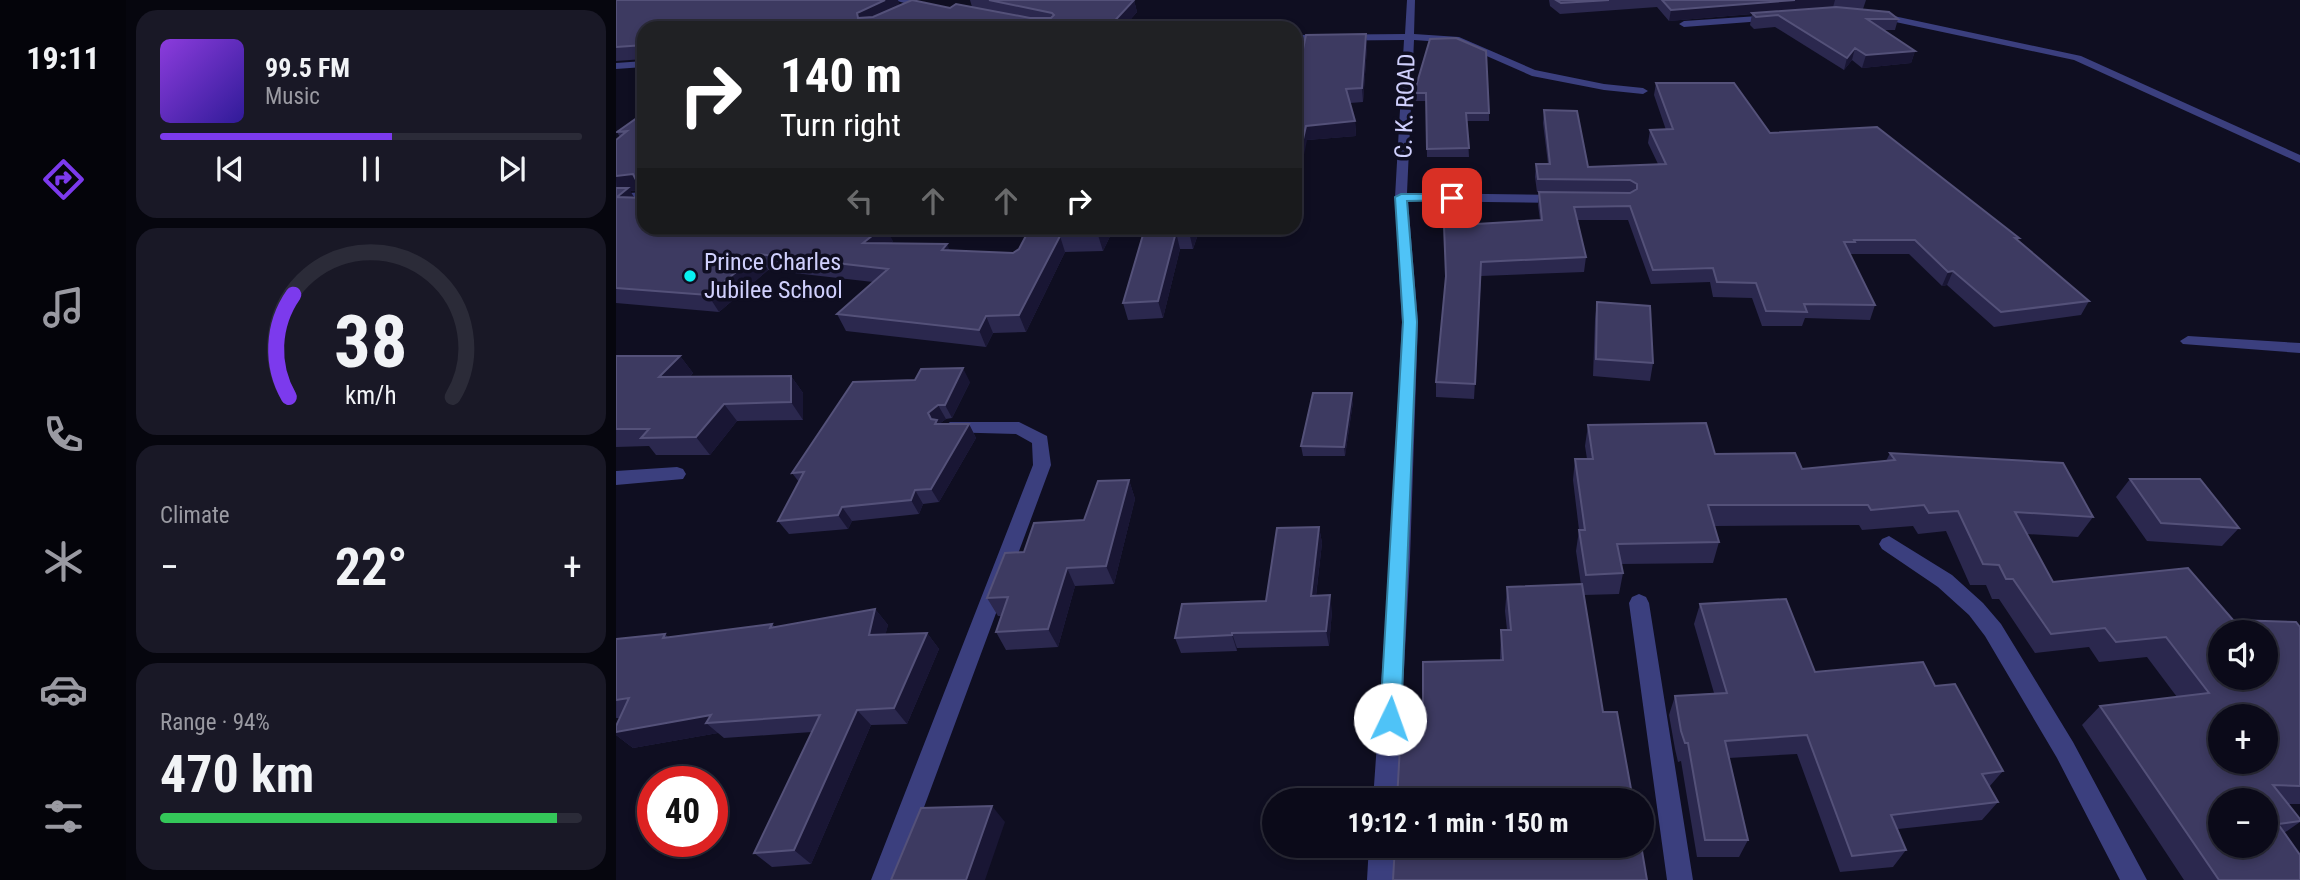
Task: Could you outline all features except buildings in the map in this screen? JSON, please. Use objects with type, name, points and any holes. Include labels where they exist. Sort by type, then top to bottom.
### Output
[{"type":"street","points":[[898,0],[944,10]]},
{"type":"street","points":[[907,11],[933,0]]},
{"type":"street","name":"C. K. ROAD","points":[[1386,788],[1400,558],[1410,322],[1401,197],[1411,0]]},
{"type":"street","points":[[1870,15],[2077,58],[2300,159]]},
{"type":"street","points":[[1684,24],[1779,17]]},
{"type":"street","points":[[1302,38],[1408,37],[1460,40],[1494,53],[1510,65],[1532,73],[1592,85],[1643,91]]},
{"type":"street","points":[[616,66],[637,64]]},
{"type":"street","points":[[616,198],[637,196]]},
{"type":"street","points":[[1401,197],[1574,199]]},
{"type":"street","points":[[2188,341],[2300,348]]},
{"type":"street","points":[[884,880],[1042,464],[1041,440],[1019,428],[947,428]]},
{"type":"street","points":[[616,478],[677,474]]},
{"type":"street","points":[[1889,544],[1945,581],[1976,609],[1993,630],[2064,750],[2134,880]]},
{"type":"street","points":[[1639,603],[1680,880]]},
{"type":"street","points":[[1380,880],[1381,858]]},
{"type":"place","name":"Prince Charles Jubilee School","points":[[690,276]]},
{"type":"route","points":[[1390,719],[1410,322],[1401,197],[1452,198]]}]
